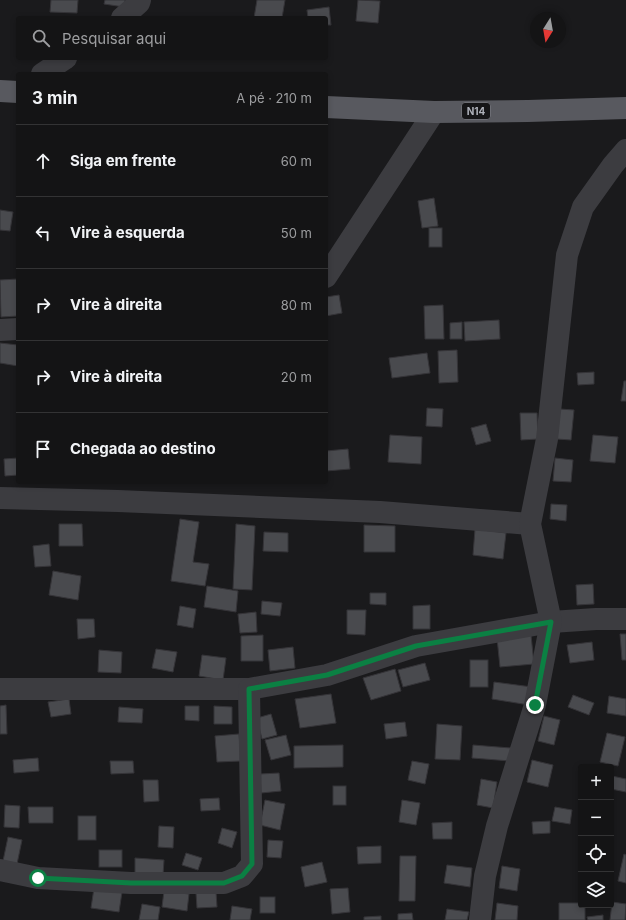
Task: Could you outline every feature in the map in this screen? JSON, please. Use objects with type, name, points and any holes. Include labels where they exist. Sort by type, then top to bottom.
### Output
[{"type":"main road","name":"N14","points":[[328,107],[434,112],[626,108]]},
{"type":"street","points":[[124,16],[139,3],[140,0]]},
{"type":"street","points":[[45,72],[63,60]]},
{"type":"street","points":[[328,274],[434,112]]},
{"type":"street","points":[[480,920],[484,876],[497,826],[535,705],[551,622],[530,524],[547,439],[567,255],[583,207],[612,165],[626,150]]},
{"type":"street","points":[[0,330],[16,329]]},
{"type":"street","points":[[0,498],[118,501],[372,512],[530,524]]},
{"type":"street","points":[[0,689],[249,689],[327,675],[416,646],[551,622],[626,619]]},
{"type":"street","points":[[0,870],[38,878],[131,883],[224,883],[242,876],[252,864],[249,689]]},
{"type":"building","points":[[51,0],[78,0],[77,13],[50,12]]},
{"type":"building","points":[[105,0],[125,0],[124,7],[104,4]]},
{"type":"building","points":[[257,0],[285,0],[282,16],[254,16]]},
{"type":"building","points":[[358,0],[380,1],[378,23],[356,21]]},
{"type":"building","points":[[329,7],[331,25],[328,25],[328,16],[308,16],[307,10]]},
{"type":"building","points":[[434,198],[438,226],[422,228],[418,201]]},
{"type":"building","points":[[0,210],[13,212],[10,231],[0,230]]},
{"type":"building","points":[[429,228],[442,228],[442,247],[429,247]]},
{"type":"building","points":[[16,279],[16,316],[1,317],[0,280]]},
{"type":"building","points":[[339,295],[342,313],[328,316],[328,297]]},
{"type":"building","points":[[443,305],[444,339],[425,339],[424,306]]},
{"type":"building","points":[[499,320],[500,339],[465,341],[464,322]]},
{"type":"building","points":[[462,322],[462,339],[450,339],[450,323]]},
{"type":"building","points":[[0,343],[16,345],[16,366],[0,363]]},
{"type":"building","points":[[457,350],[458,382],[439,383],[438,351]]},
{"type":"building","points":[[427,353],[430,373],[392,378],[389,358]]},
{"type":"building","points":[[594,372],[594,384],[578,385],[577,373]]},
{"type":"building","points":[[624,381],[626,381],[626,401],[621,401]]},
{"type":"building","points":[[427,408],[443,409],[442,427],[426,426]]},
{"type":"building","points":[[560,409],[574,410],[571,440],[557,439]]},
{"type":"building","points":[[520,413],[537,413],[538,439],[521,440]]},
{"type":"building","points":[[486,424],[491,441],[476,445],[471,428]]},
{"type":"building","points":[[390,435],[422,437],[421,464],[388,462]]},
{"type":"building","points":[[593,435],[618,437],[615,463],[590,461]]},
{"type":"building","points":[[348,449],[350,469],[328,471],[328,451]]},
{"type":"building","points":[[16,458],[16,475],[5,476],[4,459]]},
{"type":"building","points":[[555,458],[573,460],[571,482],[553,481]]},
{"type":"building","points":[[551,504],[567,505],[566,521],[550,519]]},
{"type":"building","points":[[180,519],[199,522],[193,562],[209,564],[205,586],[171,581]]},
{"type":"building","points":[[59,524],[82,524],[83,546],[59,546]]},
{"type":"building","points":[[236,524],[255,526],[252,590],[233,589]]},
{"type":"building","points":[[364,525],[395,526],[395,552],[364,552]]},
{"type":"building","points":[[475,529],[506,533],[503,559],[473,555]]},
{"type":"building","points":[[264,532],[288,533],[288,552],[263,551]]},
{"type":"building","points":[[49,544],[51,566],[35,567],[33,546]]},
{"type":"building","points":[[53,571],[81,576],[78,600],[49,595]]},
{"type":"building","points":[[593,584],[594,604],[577,605],[576,585]]},
{"type":"building","points":[[207,586],[238,591],[236,612],[204,607]]},
{"type":"building","points":[[370,593],[386,593],[386,605],[370,604]]},
{"type":"building","points":[[262,601],[282,603],[280,616],[261,614]]},
{"type":"building","points":[[430,605],[430,629],[413,629],[413,606]]},
{"type":"building","points":[[180,606],[196,609],[193,628],[177,625]]},
{"type":"building","points":[[347,610],[366,610],[365,635],[347,634]]},
{"type":"building","points":[[256,612],[257,632],[240,633],[238,614]]},
{"type":"building","points":[[77,619],[94,619],[95,637],[78,639]]},
{"type":"building","points":[[620,634],[626,634],[626,660],[622,660]]},
{"type":"building","points":[[263,635],[263,661],[241,661],[241,636]]},
{"type":"building","points":[[531,635],[534,664],[500,667],[497,638]]},
{"type":"building","points":[[592,642],[594,660],[570,663],[567,645]]},
{"type":"building","points":[[293,647],[295,668],[270,671],[268,650]]},
{"type":"building","points":[[156,649],[177,652],[173,672],[152,668]]},
{"type":"building","points":[[99,650],[122,652],[121,673],[98,672]]},
{"type":"building","points":[[202,655],[226,658],[223,680],[199,676]]},
{"type":"building","points":[[470,660],[488,660],[488,687],[470,687]]},
{"type":"building","points":[[425,663],[430,680],[403,687],[398,670]]},
{"type":"building","points":[[395,669],[401,691],[371,700],[363,678]]},
{"type":"building","points":[[494,682],[532,687],[529,705],[492,699]]},
{"type":"building","points":[[331,694],[336,723],[300,728],[295,699]]},
{"type":"building","points":[[573,695],[594,703],[589,715],[568,707]]},
{"type":"building","points":[[609,696],[626,699],[626,716],[607,713]]},
{"type":"building","points":[[69,699],[71,714],[51,717],[48,702]]},
{"type":"building","points":[[6,705],[7,734],[0,734],[0,706]]},
{"type":"building","points":[[185,706],[199,706],[199,721],[185,720]]},
{"type":"building","points":[[214,706],[232,707],[232,724],[214,724]]},
{"type":"building","points":[[119,707],[143,709],[142,723],[118,722]]},
{"type":"building","points":[[271,714],[277,735],[262,739],[257,718]]},
{"type":"building","points":[[544,716],[560,720],[554,745],[538,741]]},
{"type":"building","points":[[405,722],[407,736],[386,739],[384,724]]},
{"type":"building","points":[[437,724],[462,726],[460,760],[435,759]]},
{"type":"building","points":[[607,733],[625,737],[618,766],[600,762]]},
{"type":"building","points":[[239,734],[241,761],[217,762],[215,736]]},
{"type":"building","points":[[286,735],[291,755],[271,760],[265,740]]},
{"type":"building","points":[[343,745],[343,767],[294,768],[294,746]]},
{"type":"building","points":[[473,745],[511,748],[510,761],[472,758]]},
{"type":"building","points":[[38,758],[39,771],[14,773],[13,760]]},
{"type":"building","points":[[532,760],[553,765],[548,787],[527,782]]},
{"type":"building","points":[[110,761],[133,761],[134,773],[111,774]]},
{"type":"building","points":[[412,761],[429,764],[425,784],[408,780]]},
{"type":"building","points":[[279,773],[281,791],[261,793],[260,774]]},
{"type":"building","points":[[614,776],[626,779],[626,792],[614,790]]},
{"type":"building","points":[[481,779],[497,782],[493,808],[477,805]]},
{"type":"building","points":[[143,780],[158,780],[159,801],[144,802]]},
{"type":"building","points":[[333,786],[346,786],[346,805],[333,805]]},
{"type":"building","points":[[219,798],[220,810],[201,811],[200,799]]},
{"type":"building","points":[[265,800],[285,804],[280,830],[260,825]]},
{"type":"building","points":[[402,800],[420,803],[416,825],[399,822]]},
{"type":"building","points":[[5,805],[20,806],[19,828],[4,827]]},
{"type":"building","points":[[28,807],[53,807],[53,823],[29,823]]},
{"type":"building","points":[[555,807],[572,810],[570,824],[552,821]]},
{"type":"building","points":[[78,816],[96,816],[96,840],[78,840]]},
{"type":"building","points":[[550,821],[550,833],[533,834],[532,822]]},
{"type":"building","points":[[452,822],[452,839],[433,839],[432,823]]},
{"type":"building","points":[[159,826],[174,827],[173,848],[158,847]]},
{"type":"building","points":[[222,828],[237,832],[232,848],[218,843]]},
{"type":"building","points":[[8,837],[22,840],[17,864],[3,861]]},
{"type":"building","points":[[268,840],[283,841],[281,858],[267,857]]},
{"type":"building","points":[[381,846],[381,863],[358,864],[357,847]]},
{"type":"building","points":[[99,850],[122,850],[122,867],[99,867]]},
{"type":"building","points":[[186,853],[202,858],[198,870],[182,865]]},
{"type":"building","points":[[624,854],[626,855],[626,883],[618,881]]},
{"type":"building","points":[[400,856],[416,856],[415,901],[399,901]]},
{"type":"building","points":[[135,858],[164,860],[163,875],[135,874]]},
{"type":"building","points":[[322,862],[327,882],[305,887],[301,867]]},
{"type":"building","points":[[447,865],[472,868],[470,887],[444,883]]},
{"type":"building","points":[[502,866],[520,869],[517,891],[499,888]]},
{"type":"building","points":[[94,888],[122,892],[119,912],[91,908]]},
{"type":"building","points":[[348,888],[350,912],[332,914],[330,889]]},
{"type":"building","points":[[164,891],[189,894],[187,911],[162,907]]},
{"type":"building","points":[[216,892],[217,907],[197,908],[196,893]]},
{"type":"building","points":[[260,897],[275,897],[275,913],[260,913]]},
{"type":"building","points":[[614,902],[626,904],[625,920],[610,920],[611,908],[614,908]]},
{"type":"building","points":[[497,903],[518,906],[517,920],[495,920]]},
{"type":"building","points":[[559,903],[578,903],[578,908],[585,908],[585,920],[559,920]]},
{"type":"building","points":[[142,904],[160,907],[158,920],[139,920]]},
{"type":"building","points":[[232,906],[252,909],[250,920],[230,920]]},
{"type":"building","points":[[447,909],[469,912],[467,920],[445,920]]},
{"type":"building","points":[[412,913],[413,920],[398,920],[398,914]]},
{"type":"building","points":[[603,915],[603,920],[588,920],[587,917]]},
{"type":"building","points":[[381,916],[381,920],[364,920],[364,917]]},
{"type":"route","points":[[38,878],[131,883],[224,883],[242,876],[252,864],[249,689],[327,675],[416,646],[551,622],[535,705]]}]
